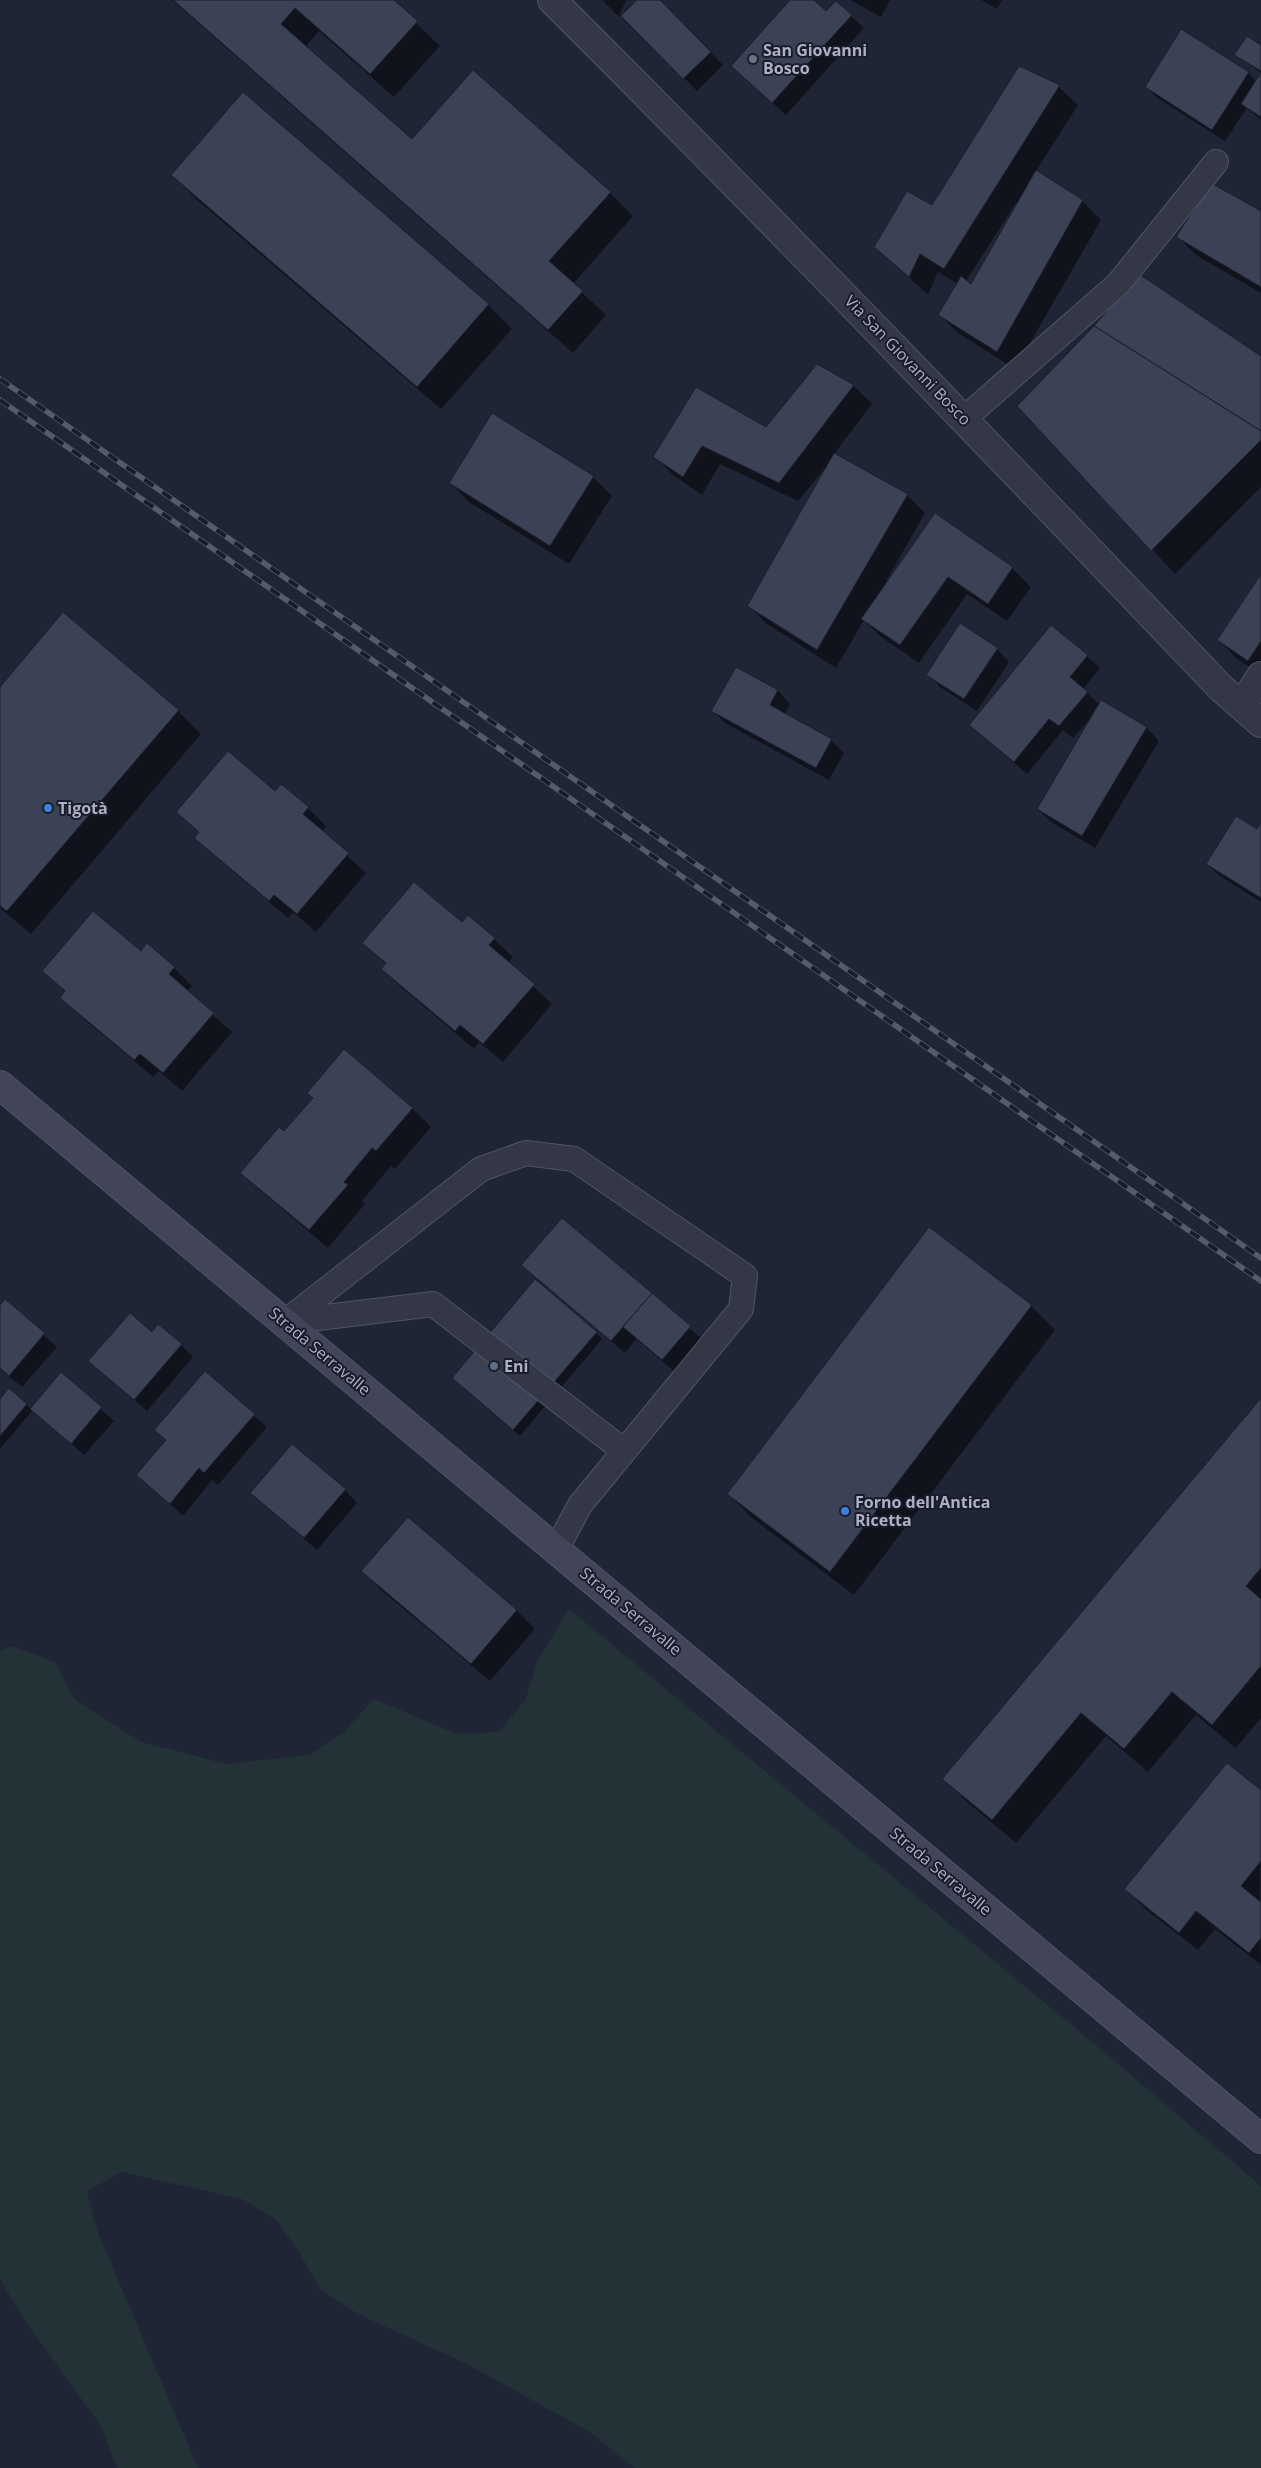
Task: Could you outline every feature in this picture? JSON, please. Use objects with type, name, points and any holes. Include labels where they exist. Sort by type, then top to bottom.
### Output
[{"type":"main road","name":"Strada Serravalle","points":[[0,1085],[557,1548],[1261,2138]]},
{"type":"street","name":"Via San Giovanni Bosco","points":[[552,0],[746,193],[965,418],[1214,681],[1251,714]]},
{"type":"street","points":[[1251,714],[1261,676]]},
{"type":"lane","points":[[965,418],[1118,284],[1216,162]]},
{"type":"lane","points":[[285,1322],[482,1169],[526,1153],[574,1159],[745,1276],[741,1309],[580,1505],[557,1548]]},
{"type":"lane","points":[[285,1322],[433,1304],[624,1452]]},
{"type":"shaded area","points":[[569,1609],[1091,2041],[1261,2186],[1261,2468],[635,2468],[588,2431],[467,2364],[358,2314],[320,2289],[301,2255],[277,2220],[242,2199],[122,2172],[87,2191],[98,2233],[198,2468],[117,2468],[101,2426],[26,2322],[0,2279],[0,1651],[12,1646],[55,1662],[74,1699],[141,1742],[226,1764],[309,1755],[344,1732],[374,1699],[457,1734],[499,1732],[526,1699],[537,1662]]},
{"type":"building","points":[[173,0],[394,0],[418,21],[370,74],[295,8],[281,24],[412,139],[473,70],[611,192],[549,261],[583,291],[548,330]]},
{"type":"building","points":[[637,0],[660,0],[711,52],[683,79],[621,16]]},
{"type":"building","points":[[790,0],[814,0],[826,11],[836,1],[852,15],[772,103],[731,66]]},
{"type":"building","points":[[1181,29],[1249,72],[1212,130],[1145,87]]},
{"type":"building","points":[[1247,36],[1261,45],[1261,71],[1234,55]]},
{"type":"building","points":[[1019,66],[1060,85],[944,269],[920,254],[909,277],[874,247],[907,191],[932,205]]},
{"type":"building","points":[[1261,72],[1261,117],[1241,104]]},
{"type":"building","points":[[243,92],[489,304],[417,387],[171,175]]},
{"type":"building","points":[[1036,170],[1083,200],[997,352],[938,315],[961,276],[971,284]]},
{"type":"building","points":[[1211,183],[1261,211],[1261,287],[1176,237]]},
{"type":"building","points":[[1139,274],[1261,356],[1261,431],[1094,326]]},
{"type":"building","points":[[1094,326],[1261,431],[1261,440],[1151,551],[1017,406]]},
{"type":"building","points":[[817,364],[854,385],[779,483],[702,446],[683,477],[653,457],[696,387],[766,427]]},
{"type":"building","points":[[492,413],[594,476],[550,546],[449,483]]},
{"type":"building","points":[[834,453],[908,494],[817,650],[747,606]]},
{"type":"building","points":[[935,513],[1013,567],[988,604],[948,577],[900,645],[861,619]]},
{"type":"building","points":[[1261,574],[1261,641],[1248,661],[1217,640]]},
{"type":"building","name":"Tigotà","points":[[63,612],[179,710],[7,911],[0,906],[0,687]]},
{"type":"building","points":[[960,623],[998,648],[964,699],[926,675]]},
{"type":"building","points":[[1051,625],[1088,655],[1070,677],[1088,692],[1059,726],[1049,719],[1014,762],[969,725]]},
{"type":"building","points":[[736,667],[778,690],[770,705],[832,739],[816,768],[711,711]]},
{"type":"building","points":[[1101,700],[1147,727],[1082,836],[1037,809]]},
{"type":"building","points":[[228,751],[275,791],[281,784],[309,807],[303,814],[349,853],[297,914],[274,895],[269,901],[194,838],[199,832],[176,812]]},
{"type":"building","points":[[1236,816],[1257,829],[1261,822],[1261,898],[1206,864]]},
{"type":"building","points":[[414,882],[462,922],[468,915],[495,938],[489,945],[535,984],[483,1044],[460,1025],[455,1031],[381,969],[386,963],[362,943]]},
{"type":"building","points":[[93,911],[141,951],[147,943],[175,967],[169,974],[214,1013],[163,1073],[140,1054],[134,1060],[60,998],[65,991],[42,971]]},
{"type":"building","points":[[344,1049],[413,1108],[376,1151],[372,1148],[344,1182],[348,1185],[309,1230],[240,1173],[279,1127],[284,1131],[313,1098],[307,1093]]},
{"type":"building","points":[[562,1218],[652,1293],[611,1341],[521,1265]]},
{"type":"building","points":[[929,1227],[1032,1305],[830,1572],[727,1494]]},
{"type":"building","points":[[535,1279],[597,1332],[513,1430],[452,1378]]},
{"type":"building","points":[[652,1293],[691,1326],[662,1360],[623,1327]]},
{"type":"building","points":[[5,1299],[45,1333],[9,1376],[0,1368],[0,1305]]},
{"type":"building","points":[[130,1313],[152,1332],[158,1324],[182,1344],[134,1400],[88,1361]]},
{"type":"building","points":[[205,1371],[255,1414],[204,1473],[199,1468],[170,1504],[136,1475],[166,1440],[154,1430]]},
{"type":"building","points":[[61,1372],[102,1407],[71,1444],[30,1409]]},
{"type":"building","points":[[9,1388],[27,1404],[0,1436],[0,1399]]},
{"type":"building","points":[[1261,1398],[1261,1568],[1246,1586],[1261,1599],[1261,1666],[1212,1725],[1172,1692],[1124,1749],[1081,1713],[992,1820],[942,1779]]},
{"type":"building","points":[[292,1444],[346,1489],[304,1538],[250,1493]]},
{"type":"building","points":[[408,1517],[517,1610],[471,1664],[361,1571]]},
{"type":"building","points":[[1227,1763],[1261,1790],[1261,1861],[1241,1886],[1261,1902],[1261,1938],[1249,1953],[1196,1911],[1179,1933],[1124,1889]]},
{"type":"railway","points":[[0,379],[1261,1258]]},
{"type":"railway","points":[[0,400],[1261,1281]]},
{"type":"place","name":"San Giovanni Bosco","points":[[753,59]]},
{"type":"place","name":"Tigotà","points":[[48,808]]},
{"type":"place","name":"Eni","points":[[494,1366]]},
{"type":"place","name":"Forno dell'Antica Ricetta","points":[[845,1511]]}]
